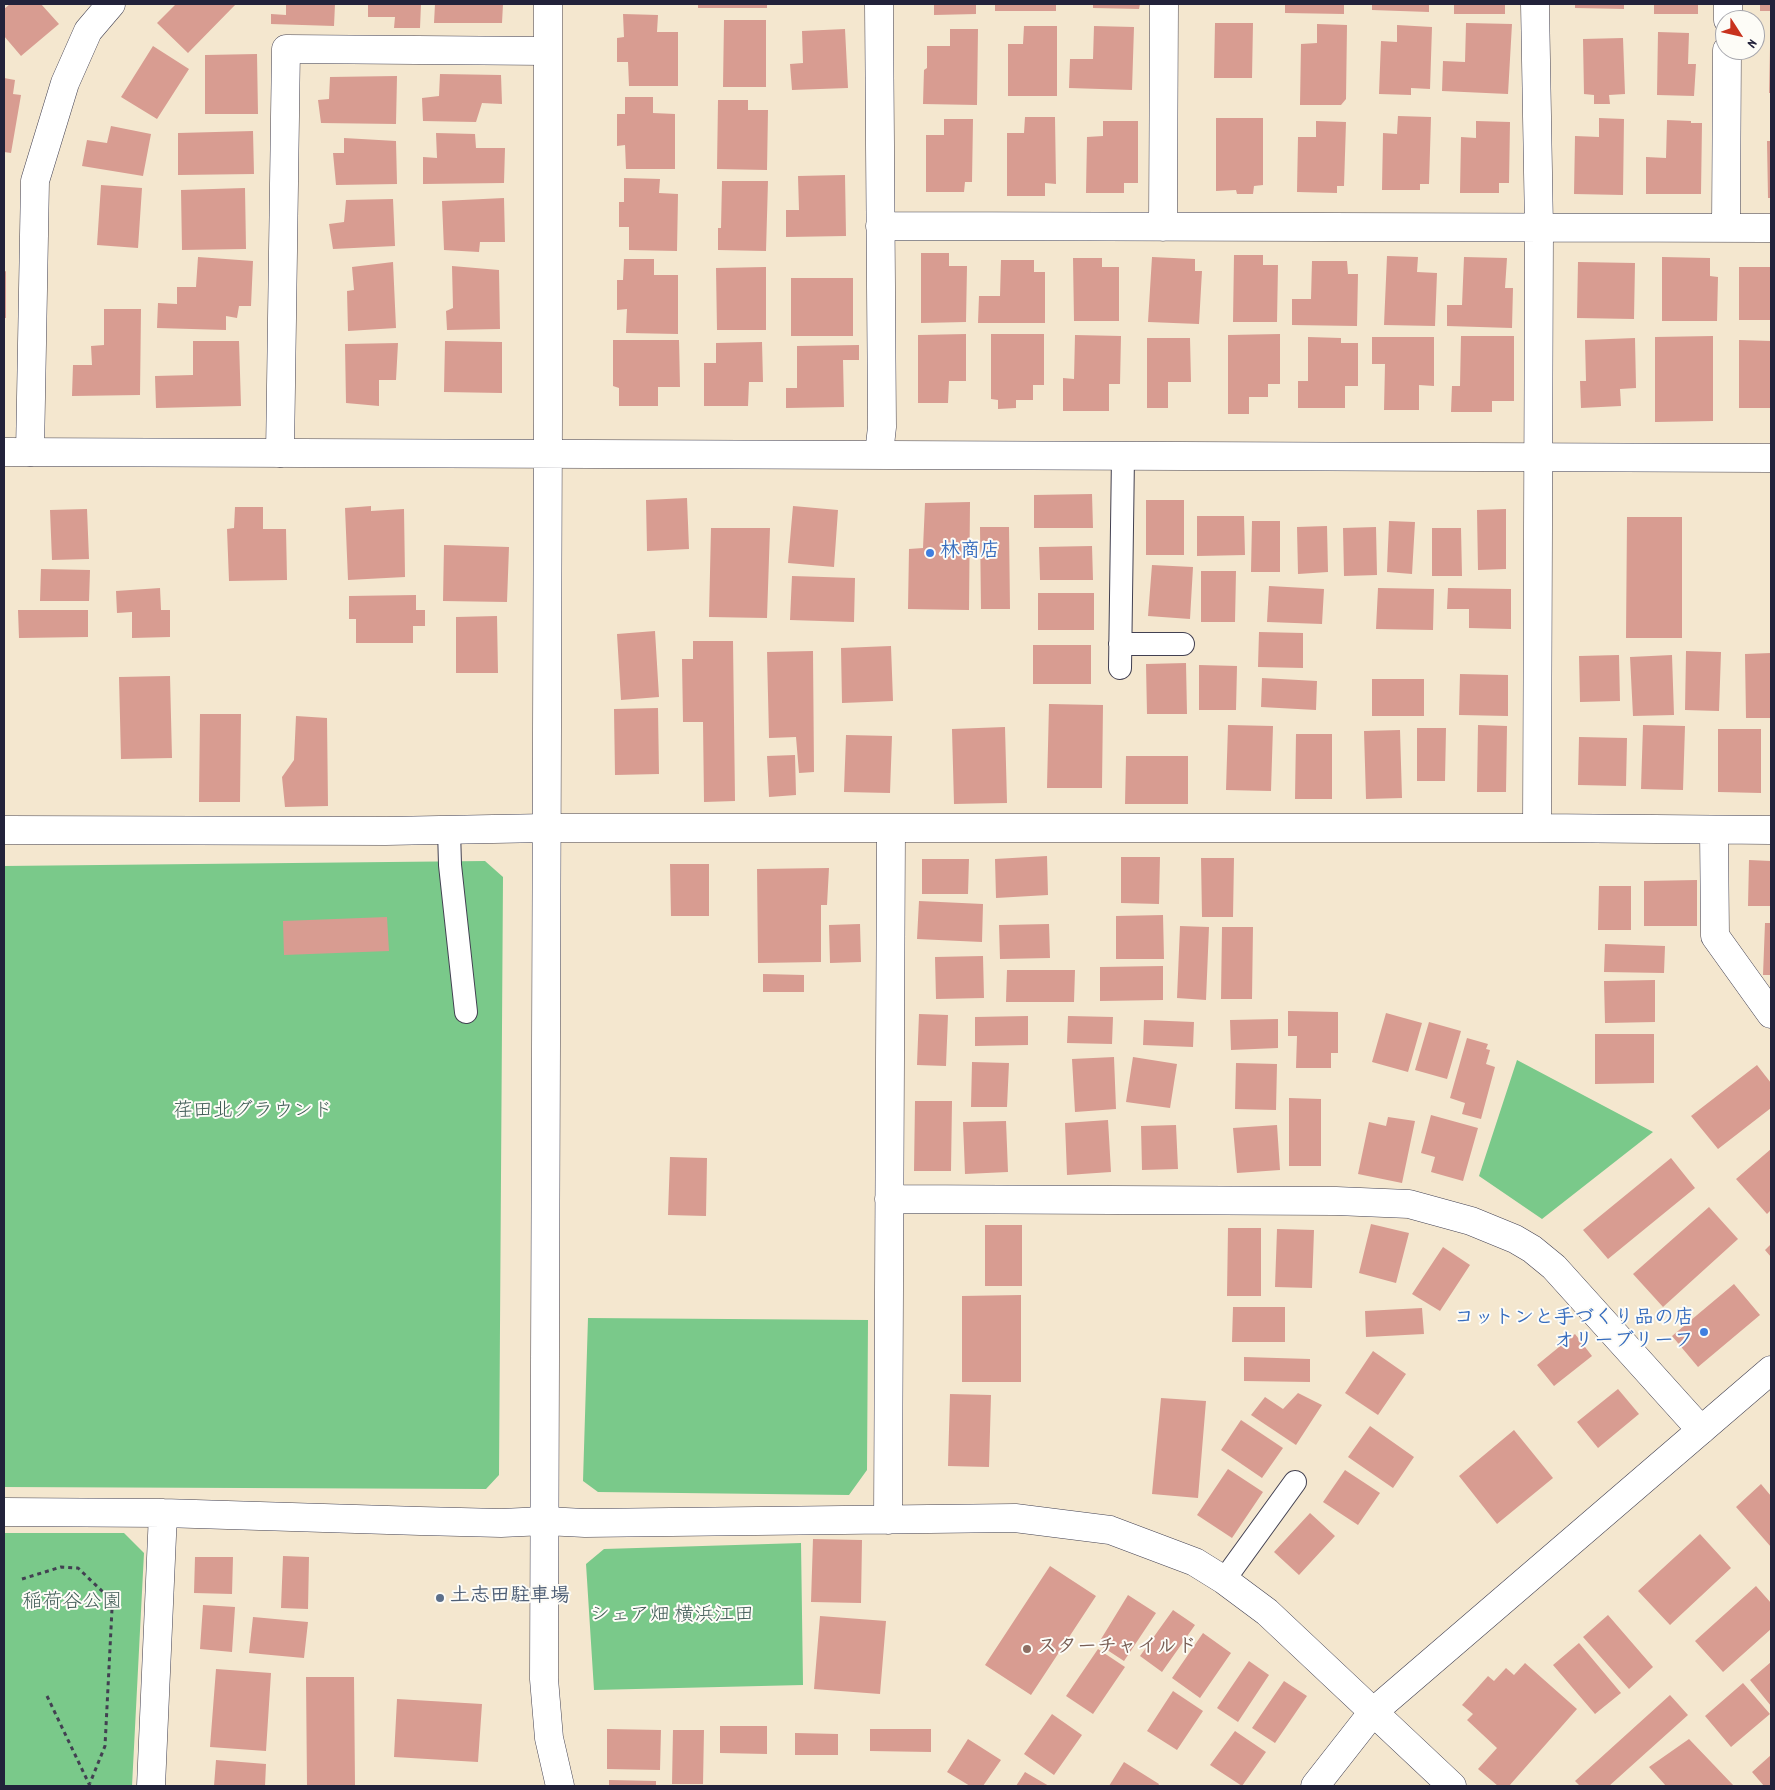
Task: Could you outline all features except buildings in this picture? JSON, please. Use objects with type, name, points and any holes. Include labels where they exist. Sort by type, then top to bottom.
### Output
[{"type":"street","points":[[112,4],[88,31],[65,83],[35,181],[17,452],[1771,458]]},
{"type":"street","points":[[548,4],[544,1679],[549,1738],[560,1786]]},
{"type":"street","points":[[878,4],[882,426],[879,454]]},
{"type":"street","points":[[1163,227],[1164,4]]},
{"type":"street","points":[[1535,4],[1539,228],[1537,828]]},
{"type":"street","points":[[280,453],[286,49],[547,51]]},
{"type":"street","points":[[1726,228],[1728,60]]},
{"type":"street","points":[[880,226],[1771,228]]},
{"type":"street","points":[[888,1520],[891,828]]},
{"type":"street","points":[[4,830],[1537,828],[1771,830]]},
{"type":"street","points":[[1714,831],[1715,936],[1771,1014]]},
{"type":"street","points":[[889,1199],[1336,1201],[1409,1204],[1471,1221],[1515,1239],[1532,1249],[1554,1267],[1701,1430]]},
{"type":"street","points":[[1315,1786],[1373,1712],[1771,1370]]},
{"type":"street","points":[[4,1512],[163,1513],[597,1523],[1015,1518],[1110,1530],[1195,1562],[1224,1580],[1266,1612],[1452,1786]]},
{"type":"street","points":[[151,1786],[163,1513]]},
{"type":"lane","points":[[1120,668],[1123,456]]},
{"type":"lane","points":[[1120,644],[1183,644]]},
{"type":"lane","points":[[449,830],[450,865],[466,1012]]},
{"type":"lane","points":[[1224,1580],[1296,1482]]},
{"type":"path","points":[[22,1579],[62,1567],[78,1568],[102,1591],[112,1609],[105,1746],[90,1785]]},
{"type":"path","points":[[47,1696],[90,1785]]},
{"type":"green space","name":"荏田北グラウンド","points":[[485,861],[503,877],[499,1475],[486,1489],[4,1487],[4,866]]},
{"type":"green space","points":[[1517,1060],[1653,1132],[1542,1219],[1479,1176]]},
{"type":"green space","points":[[588,1318],[868,1320],[867,1470],[849,1495],[598,1492],[583,1481]]},
{"type":"green space","name":"稲荷谷公園","points":[[4,1533],[124,1533],[144,1553],[132,1786],[4,1786]]},
{"type":"green space","name":"シェア畑 横浜江田","points":[[801,1543],[803,1685],[594,1690],[586,1564],[604,1549]]},
{"type":"place","name":"林商店","points":[[930,553]]},
{"type":"place","name":"コットンと手づくり品の店 オリーブリーフ","points":[[1704,1332]]},
{"type":"place","name":"土志田駐車場","points":[[440,1598]]},
{"type":"place","name":"スターチャイルド","points":[[1027,1649]]}]
